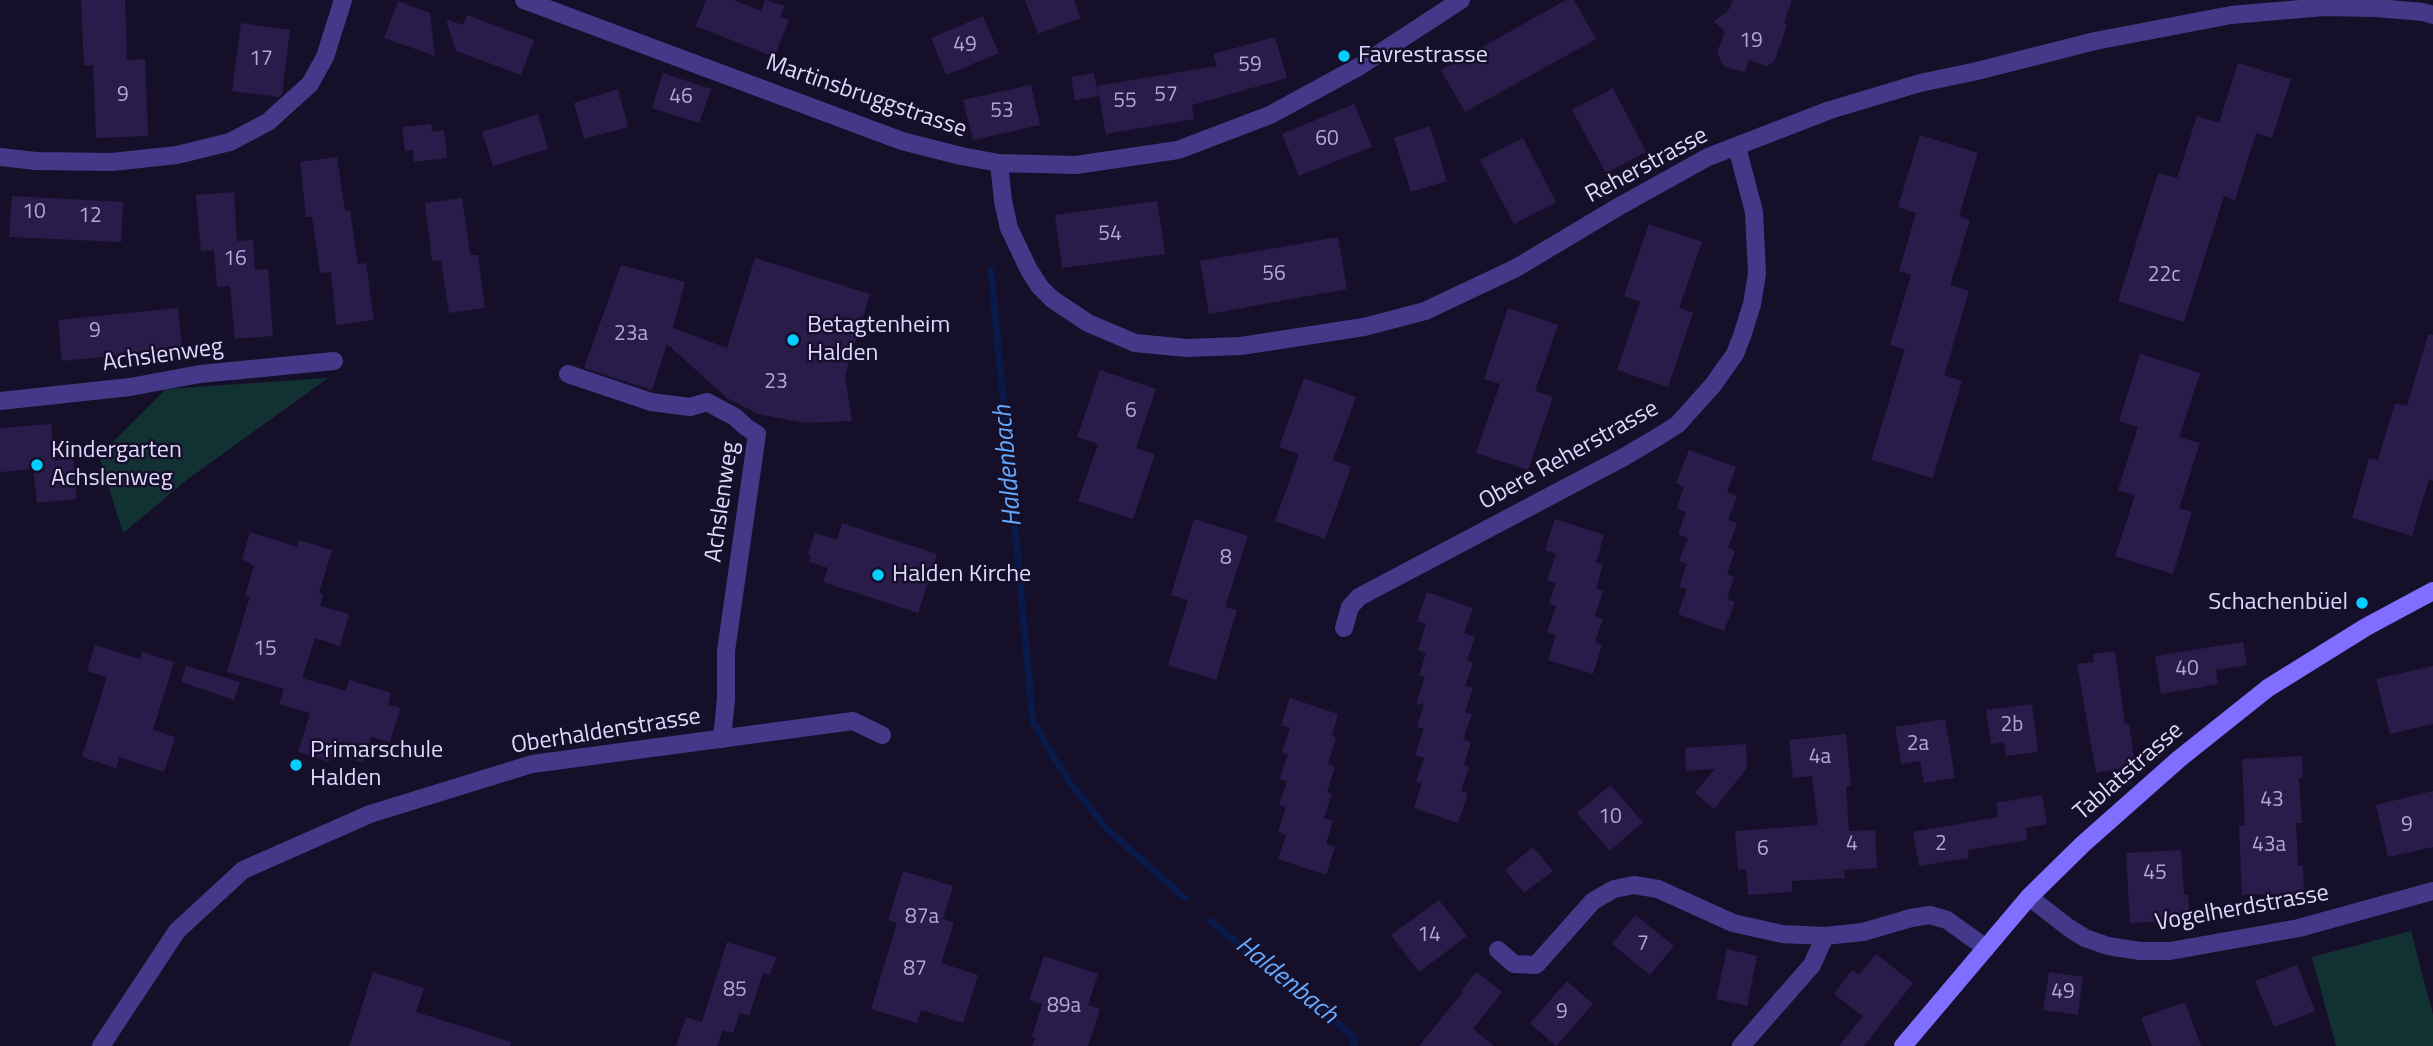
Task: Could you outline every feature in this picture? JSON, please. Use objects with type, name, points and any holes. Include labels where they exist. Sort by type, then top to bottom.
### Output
[{"type":"street","points":[[0,157],[74,162],[123,161],[206,150],[230,142],[268,122],[310,84],[325,57],[343,0]]},
{"type":"street","name":"Martinsbruggstrasse","points":[[524,0],[902,141],[999,163],[1076,164],[1178,150],[1270,115],[1360,66],[1461,0]]},
{"type":"street","name":"Reherstrasse","points":[[999,163],[1009,228],[1029,270],[1052,299],[1088,323],[1135,343],[1188,348],[1263,344],[1333,332],[1425,311],[1516,268],[1681,171],[1830,110],[1920,83],[2163,27],[2231,15],[2324,7],[2376,8],[2433,15]]},
{"type":"street","name":"Obere Reherstrasse","points":[[1344,628],[1350,607],[1359,597],[1661,435],[1678,424],[1713,385],[1735,354],[1752,304],[1757,274],[1754,212],[1737,147]]},
{"type":"street","name":"Achslenweg","points":[[0,401],[130,387],[200,374],[334,361]]},
{"type":"street","name":"Achslenweg","points":[[568,374],[650,402],[690,407],[707,402],[736,417],[757,433],[726,651],[726,699],[722,739]]},
{"type":"street","name":"Tablatstrasse","points":[[1903,1046],[2029,897],[2083,844],[2170,768],[2268,688],[2366,627],[2433,591]]},
{"type":"street","name":"Oberhaldenstrasse","points":[[101,1046],[177,931],[243,870],[370,814],[532,764],[853,721],[882,735]]},
{"type":"street","points":[[1498,950],[1514,964],[1536,965],[1594,901],[1614,889],[1634,885],[1658,889],[1711,914],[1759,930],[1825,936],[1863,932],[1930,915],[1947,920],[1986,948]]},
{"type":"street","name":"Vogelherdstrasse","points":[[2029,897],[2085,938],[2108,946],[2140,951],[2170,951],[2299,928],[2433,891]]},
{"type":"street","points":[[1741,1046],[1812,965],[1825,936]]},
{"type":"green space","points":[[328,378],[188,479],[123,533],[99,456],[166,389]]},
{"type":"green space","points":[[2411,931],[2433,1015],[2433,1046],[2336,1046],[2312,957]]},
{"type":"building","points":[[81,0],[125,0],[127,60],[145,59],[148,136],[96,138],[93,65],[84,65]]},
{"type":"building","points":[[706,0],[733,0],[761,11],[765,0],[785,6],[780,17],[789,20],[774,57],[696,26]]},
{"type":"building","points":[[1025,0],[1074,0],[1080,18],[1038,34]]},
{"type":"building","points":[[1566,0],[1574,0],[1596,39],[1465,112],[1441,70]]},
{"type":"building","points":[[1733,0],[1792,0],[1784,22],[1787,26],[1774,62],[1766,66],[1749,60],[1745,72],[1724,67],[1717,52],[1725,32],[1714,21],[1728,11]]},
{"type":"building","points":[[398,1],[430,13],[435,56],[384,38]]},
{"type":"building","points":[[467,15],[534,40],[521,75],[456,51],[446,19],[463,25]]},
{"type":"building","points":[[983,16],[999,53],[946,75],[931,38]]},
{"type":"building","points":[[241,23],[290,30],[282,94],[279,97],[232,91]]},
{"type":"building","points":[[1275,37],[1287,78],[1192,105],[1194,119],[1106,134],[1097,86],[1217,66],[1213,54]]},
{"type":"building","points":[[2238,63],[2291,79],[2272,138],[2256,133],[2235,200],[2224,196],[2184,322],[2118,301],[2158,173],[2177,178],[2197,116],[2219,123]]},
{"type":"building","points":[[663,73],[711,89],[699,123],[652,108]]},
{"type":"building","points":[[1094,73],[1098,96],[1075,100],[1071,77]]},
{"type":"building","points":[[1031,85],[1040,125],[973,140],[963,100]]},
{"type":"building","points":[[1613,88],[1646,152],[1606,173],[1572,110]]},
{"type":"building","points":[[618,89],[628,127],[584,139],[574,103]]},
{"type":"building","points":[[1354,104],[1372,147],[1299,176],[1282,134]]},
{"type":"building","points":[[538,114],[548,149],[493,166],[482,132]]},
{"type":"building","points":[[431,124],[432,132],[444,130],[447,158],[414,162],[413,150],[405,151],[402,127]]},
{"type":"building","points":[[1430,126],[1447,181],[1411,192],[1394,138]]},
{"type":"building","points":[[1920,135],[1978,153],[1959,216],[1970,220],[1950,285],[1969,291],[1944,375],[1962,381],[1933,478],[1871,460],[1905,349],[1890,345],[1911,275],[1899,271],[1916,213],[1898,207]]},
{"type":"building","points":[[1523,138],[1556,202],[1514,224],[1480,160]]},
{"type":"building","points":[[337,157],[345,211],[350,210],[358,264],[366,263],[374,320],[336,325],[331,272],[320,273],[312,217],[306,217],[300,162]]},
{"type":"building","points":[[234,192],[237,241],[253,240],[255,270],[268,269],[273,336],[235,339],[230,286],[217,287],[214,250],[201,251],[196,195]]},
{"type":"building","points":[[12,196],[123,202],[121,242],[9,237]]},
{"type":"building","points":[[462,198],[470,255],[478,255],[485,308],[449,313],[441,260],[432,261],[425,203]]},
{"type":"building","points":[[1157,201],[1165,254],[1062,268],[1055,215]]},
{"type":"building","points":[[1649,224],[1702,242],[1679,308],[1693,313],[1668,387],[1617,370],[1640,302],[1624,296]]},
{"type":"building","points":[[1338,237],[1347,289],[1209,314],[1200,261]]},
{"type":"building","name":"Betagtenheim Halden","points":[[755,258],[870,294],[845,376],[852,421],[805,423],[758,414],[727,398],[667,344],[652,390],[584,368],[621,265],[685,282],[673,328],[727,348]]},
{"type":"building","points":[[178,308],[182,349],[62,361],[58,320]]},
{"type":"building","points":[[1508,308],[1558,325],[1535,391],[1553,397],[1528,470],[1476,453],[1500,384],[1484,379]]},
{"type":"building","points":[[2428,335],[2433,335],[2433,481],[2429,479],[2412,536],[2352,518],[2369,458],[2378,460],[2395,403],[2407,406]]},
{"type":"building","points":[[2140,354],[2200,373],[2179,437],[2200,443],[2179,508],[2192,512],[2173,574],[2115,556],[2135,495],[2118,490],[2138,427],[2119,421]]},
{"type":"building","points":[[1100,370],[1156,389],[1136,448],[1155,454],[1133,519],[1078,501],[1098,444],[1077,437]]},
{"type":"building","points":[[1304,378],[1356,397],[1333,460],[1351,467],[1325,539],[1275,521],[1299,454],[1279,447]]},
{"type":"building","name":"Kindergarten Achslenweg","points":[[51,424],[54,461],[73,459],[77,499],[37,503],[33,469],[0,472],[0,428]]},
{"type":"building","points":[[1689,450],[1736,467],[1727,492],[1737,496],[1728,520],[1737,523],[1728,548],[1735,551],[1727,574],[1734,577],[1727,599],[1735,602],[1724,631],[1678,614],[1687,589],[1679,587],[1687,564],[1679,561],[1688,538],[1678,534],[1686,512],[1677,508],[1684,487],[1676,483]]},
{"type":"building","points":[[1194,519],[1248,536],[1225,607],[1237,610],[1216,680],[1168,665],[1188,600],[1171,595]]},
{"type":"building","points":[[1555,519],[1604,535],[1596,562],[1603,565],[1596,588],[1603,591],[1595,616],[1603,619],[1595,642],[1602,645],[1593,674],[1548,660],[1556,635],[1547,632],[1556,606],[1549,604],[1556,583],[1547,580],[1556,554],[1545,550]]},
{"type":"building","name":"Halden Kirche","points":[[842,523],[937,554],[918,613],[823,582],[828,568],[809,562],[811,556],[808,554],[815,533],[837,540]]},
{"type":"building","points":[[250,532],[297,547],[299,540],[332,550],[319,593],[323,594],[320,606],[349,614],[340,646],[315,638],[302,678],[346,691],[349,680],[391,693],[388,705],[400,708],[390,742],[371,737],[363,763],[332,753],[329,762],[298,752],[310,713],[279,704],[284,689],[227,672],[250,596],[245,595],[254,566],[242,559]]},
{"type":"building","points":[[1427,592],[1473,608],[1464,633],[1475,637],[1467,660],[1473,663],[1465,686],[1473,688],[1465,712],[1472,714],[1463,739],[1471,742],[1464,765],[1469,767],[1461,791],[1468,793],[1458,823],[1414,808],[1422,783],[1416,781],[1424,758],[1415,755],[1424,729],[1417,727],[1424,705],[1416,703],[1425,677],[1419,675],[1426,653],[1418,650],[1426,624],[1417,621]]},
{"type":"building","points":[[2243,642],[2247,665],[2216,670],[2218,684],[2161,694],[2155,656]]},
{"type":"building","points":[[95,645],[140,659],[142,652],[174,662],[153,730],[175,737],[164,772],[119,757],[116,768],[82,757],[107,677],[87,671]]},
{"type":"building","points":[[2115,651],[2125,725],[2129,724],[2135,766],[2096,773],[2077,664],[2094,662],[2093,654]]},
{"type":"building","points":[[186,666],[240,682],[234,700],[181,682]]},
{"type":"building","points":[[2433,666],[2433,724],[2390,734],[2376,679]]},
{"type":"building","points":[[1290,698],[1338,714],[1332,735],[1336,738],[1328,764],[1335,767],[1327,792],[1332,794],[1324,818],[1333,821],[1326,844],[1335,847],[1326,875],[1278,859],[1286,835],[1278,832],[1286,807],[1279,805],[1287,782],[1279,779],[1288,755],[1282,752],[1290,728],[1281,725]]},
{"type":"building","points":[[2032,704],[2038,752],[2006,756],[2004,742],[1991,744],[1986,710]]},
{"type":"building","points":[[1945,719],[1955,778],[1924,783],[1920,761],[1901,764],[1895,727]]},
{"type":"building","points":[[1846,734],[1851,786],[1846,787],[1849,831],[1875,830],[1877,868],[1844,870],[1845,878],[1792,881],[1792,892],[1748,895],[1746,869],[1738,870],[1735,831],[1818,825],[1812,776],[1793,778],[1789,740]]},
{"type":"building","points":[[1746,744],[1747,768],[1714,809],[1695,793],[1715,769],[1686,771],[1685,748]]},
{"type":"building","points":[[2302,756],[2303,778],[2299,778],[2302,823],[2296,823],[2298,866],[2303,866],[2304,893],[2242,895],[2239,826],[2245,826],[2242,759]]},
{"type":"building","points":[[1610,785],[1643,822],[1610,851],[1577,813]]},
{"type":"building","points":[[2433,791],[2433,847],[2388,857],[2376,805]]},
{"type":"building","points":[[2042,795],[2047,824],[2026,828],[2027,840],[1968,850],[1969,858],[1919,866],[1913,832],[1998,817],[1996,803]]},
{"type":"building","points":[[1533,847],[1553,871],[1524,893],[1505,870]]},
{"type":"building","points":[[2181,850],[2184,895],[2188,895],[2190,920],[2130,923],[2126,853]]},
{"type":"building","points":[[903,871],[953,886],[943,919],[954,923],[941,963],[978,975],[963,1023],[921,1010],[917,1023],[871,1009],[897,923],[888,920]]},
{"type":"building","points":[[1439,900],[1467,936],[1419,972],[1391,935]]},
{"type":"building","points":[[1635,915],[1674,946],[1650,975],[1612,944]]},
{"type":"building","points":[[727,942],[776,957],[770,975],[763,973],[749,1016],[740,1013],[733,1033],[723,1030],[717,1046],[676,1046],[686,1017],[702,1022]]},
{"type":"building","points":[[1727,949],[1757,956],[1747,1006],[1716,999]]},
{"type":"building","points":[[1876,954],[1913,983],[1864,1046],[1839,1046],[1863,1016],[1834,994],[1852,970],[1859,975]]},
{"type":"building","points":[[1044,956],[1098,974],[1088,1005],[1100,1009],[1088,1046],[1032,1046],[1042,1004],[1029,1000]]},
{"type":"building","points":[[2297,965],[2315,1011],[2274,1027],[2255,981]]},
{"type":"building","points":[[373,972],[424,988],[416,1012],[511,1042],[510,1046],[349,1046]]},
{"type":"building","points":[[1476,972],[1502,992],[1473,1029],[1494,1046],[1419,1046],[1463,992],[1461,991]]},
{"type":"building","points":[[2049,972],[2083,977],[2078,1015],[2043,1010]]},
{"type":"building","points":[[1567,981],[1593,1004],[1556,1046],[1530,1023]]},
{"type":"building","points":[[2185,1002],[2201,1046],[2152,1046],[2141,1018]]},
{"type":"waterway","name":"Haldenbach","points":[[991,270],[1033,722],[1067,779],[1107,829],[1185,898]]},
{"type":"waterway","name":"Haldenbach","points":[[1211,921],[1353,1036],[1354,1046]]},
{"type":"place","name":"Favrestrasse","points":[[1344,56]]},
{"type":"place","name":"Betagtenheim Halden","points":[[793,340]]},
{"type":"place","name":"Kindergarten Achslenweg","points":[[37,465]]},
{"type":"place","name":"Halden Kirche","points":[[878,575]]},
{"type":"place","name":"Schachenbüel","points":[[2362,603]]},
{"type":"place","name":"Primarschule Halden","points":[[296,765]]}]
